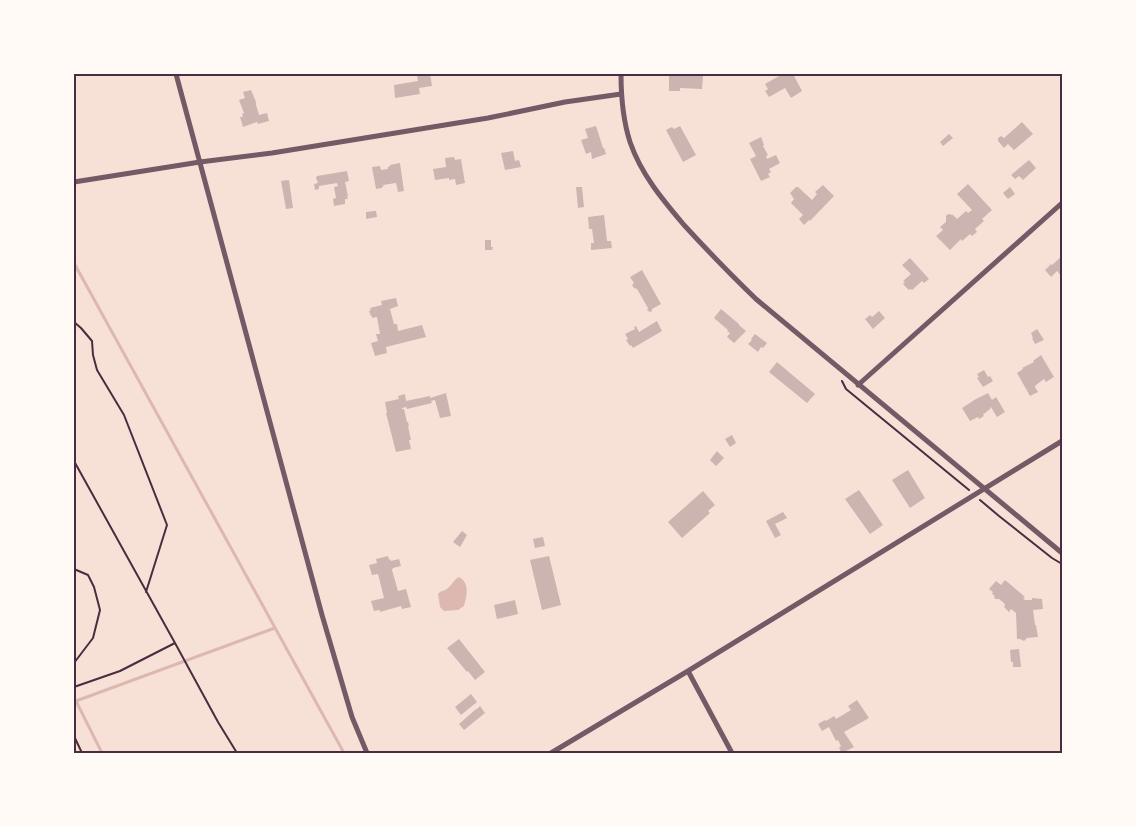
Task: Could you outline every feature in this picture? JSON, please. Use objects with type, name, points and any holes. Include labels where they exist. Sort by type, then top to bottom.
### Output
[{"type":"street","points":[[176,74],[322,615],[352,717],[367,753]]},
{"type":"street","points":[[620,74],[620,94],[630,142],[642,168],[660,196],[710,254],[756,299],[1062,553]]},
{"type":"street","points":[[74,182],[200,162],[272,153],[488,118],[565,102],[620,94]]},
{"type":"street","points":[[858,385],[1062,203]]},
{"type":"street","points":[[551,753],[1062,441]]},
{"type":"street","points":[[688,671],[732,753]]},
{"type":"path","points":[[74,322],[92,341],[96,370],[124,415],[168,524],[146,592]]},
{"type":"path","points":[[74,461],[237,753]]},
{"type":"path","points":[[74,569],[88,575],[94,587],[100,610],[93,638],[74,664]]},
{"type":"path","points":[[74,687],[120,671],[176,644]]},
{"type":"path","points":[[74,736],[82,753]]},
{"type":"shaded area","points":[[459,577],[466,586],[467,594],[464,606],[458,610],[444,611],[440,607],[438,594],[450,587],[455,579]]},
{"type":"building","points":[[430,74],[432,86],[419,88],[420,94],[395,98],[394,85],[418,81],[417,76]]},
{"type":"building","points":[[777,74],[793,74],[802,91],[791,98],[785,88],[769,97],[765,91],[768,89],[765,84],[779,76]]},
{"type":"building","points":[[669,75],[703,76],[702,89],[680,88],[680,91],[669,91]]},
{"type":"building","points":[[251,90],[259,115],[267,113],[269,121],[258,124],[257,122],[243,127],[240,117],[243,117],[242,114],[244,113],[239,100],[245,98],[243,92]]},
{"type":"building","points":[[1022,122],[1033,134],[1014,150],[1008,144],[1004,148],[998,141],[998,138],[1001,136],[1004,138]]},
{"type":"building","points":[[596,126],[606,154],[592,159],[591,152],[586,154],[581,140],[588,138],[585,129]]},
{"type":"building","points":[[680,126],[696,155],[683,162],[666,130]]},
{"type":"building","points":[[949,134],[953,138],[943,146],[940,142]]},
{"type":"building","points":[[761,137],[768,155],[766,156],[767,159],[776,155],[780,163],[769,169],[771,172],[768,174],[770,177],[761,181],[750,159],[756,156],[749,143]]},
{"type":"building","points":[[513,151],[515,161],[519,160],[521,167],[505,170],[501,153]]},
{"type":"building","points":[[454,157],[455,160],[461,159],[465,183],[456,185],[455,179],[449,180],[449,178],[435,180],[433,169],[446,167],[445,158]]},
{"type":"building","points":[[1029,160],[1036,168],[1023,180],[1019,176],[1015,179],[1011,175]]},
{"type":"building","points":[[400,163],[404,191],[398,192],[396,183],[383,185],[382,188],[376,189],[372,167],[380,166],[381,170],[388,169],[390,165]]},
{"type":"building","points":[[347,171],[349,181],[345,182],[348,199],[345,199],[345,204],[334,206],[333,199],[336,198],[334,187],[338,186],[337,183],[319,186],[319,189],[315,190],[314,184],[318,183],[316,178],[317,176]]},
{"type":"building","points":[[289,180],[293,208],[286,209],[281,181]]},
{"type":"building","points":[[968,184],[992,210],[975,229],[977,232],[972,236],[970,234],[962,241],[961,239],[950,250],[936,236],[943,230],[940,227],[946,222],[948,214],[953,215],[957,219],[966,211],[968,213],[972,210],[957,194]]},
{"type":"building","points":[[823,185],[834,196],[804,225],[799,219],[803,215],[791,203],[794,199],[790,193],[798,187],[812,200],[817,194],[815,192]]},
{"type":"building","points":[[576,187],[582,187],[584,207],[578,208]]},
{"type":"building","points":[[1010,187],[1015,194],[1008,199],[1003,193]]},
{"type":"building","points":[[376,211],[377,217],[366,219],[366,212]]},
{"type":"building","points":[[604,215],[607,241],[611,241],[612,248],[591,250],[591,243],[594,243],[592,229],[589,229],[588,217]]},
{"type":"building","points":[[485,240],[491,240],[492,250],[485,250]]},
{"type":"building","points":[[1062,256],[1062,277],[1057,271],[1051,277],[1045,270]]},
{"type":"building","points":[[910,258],[929,279],[924,283],[922,281],[912,290],[909,290],[903,284],[905,282],[903,281],[911,274],[902,265]]},
{"type":"building","points":[[642,270],[661,304],[650,312],[647,310],[648,308],[637,289],[632,285],[634,283],[630,277]]},
{"type":"building","points":[[396,298],[398,306],[390,309],[398,331],[422,325],[426,337],[386,347],[387,353],[375,356],[371,343],[378,341],[376,334],[380,334],[377,317],[372,318],[369,311],[371,310],[370,308],[382,305],[381,301]]},
{"type":"building","points":[[721,309],[746,331],[734,343],[727,337],[730,333],[728,330],[714,318]]},
{"type":"building","points":[[879,311],[885,318],[873,329],[865,319],[870,315],[872,317]]},
{"type":"building","points":[[657,321],[662,331],[633,348],[630,346],[625,334],[635,329],[634,327],[636,326],[639,332]]},
{"type":"building","points":[[1037,329],[1044,340],[1035,344],[1031,333]]},
{"type":"building","points":[[755,334],[767,343],[758,352],[748,344]]},
{"type":"building","points":[[1041,355],[1054,377],[1046,382],[1044,379],[1036,385],[1035,387],[1038,392],[1030,396],[1017,373]]},
{"type":"building","points":[[777,362],[815,394],[807,403],[769,372]]},
{"type":"building","points":[[984,370],[993,381],[983,387],[977,378],[979,377],[977,374]]},
{"type":"building","points":[[446,393],[451,416],[440,418],[435,400],[431,401],[432,403],[407,409],[406,407],[402,408],[404,409],[409,426],[411,449],[396,452],[385,402],[399,399],[398,396],[405,394],[406,401],[430,396],[430,398]]},
{"type":"building","points":[[988,393],[992,400],[996,397],[1005,412],[997,417],[991,407],[983,414],[984,416],[970,421],[962,408]]},
{"type":"building","points":[[732,435],[736,443],[730,447],[725,439]]},
{"type":"building","points":[[717,451],[724,458],[716,466],[710,460]]},
{"type":"building","points":[[908,470],[925,498],[910,508],[892,480]]},
{"type":"building","points":[[859,490],[883,525],[870,534],[845,499]]},
{"type":"building","points":[[703,491],[715,505],[708,511],[710,513],[682,538],[668,522]]},
{"type":"building","points":[[783,512],[787,518],[775,524],[781,535],[775,538],[766,521]]},
{"type":"building","points":[[462,531],[467,535],[460,547],[453,542]]},
{"type":"building","points":[[543,537],[545,546],[535,548],[533,539]]},
{"type":"building","points":[[388,556],[391,561],[399,559],[401,566],[392,570],[398,591],[406,589],[411,607],[402,609],[401,606],[380,612],[380,610],[374,611],[371,601],[384,598],[378,574],[372,575],[369,565],[377,563],[376,559]]},
{"type":"building","points":[[549,556],[561,605],[542,610],[530,560]]},
{"type":"building","points":[[1005,580],[1025,597],[1023,598],[1025,600],[1032,600],[1032,598],[1042,599],[1043,609],[1033,610],[1038,637],[1027,638],[1024,641],[1017,639],[1016,613],[1011,609],[1009,612],[1004,607],[1004,603],[999,599],[995,599],[992,594],[993,592],[989,589],[996,581],[1001,585]]},
{"type":"building","points":[[515,600],[518,614],[497,619],[494,605]]},
{"type":"building","points":[[459,639],[485,672],[475,680],[447,648]]},
{"type":"building","points":[[1019,649],[1021,667],[1013,667],[1010,650]]},
{"type":"building","points":[[471,694],[477,702],[461,715],[455,707]]},
{"type":"building","points":[[857,700],[869,718],[844,732],[854,747],[842,753],[838,740],[836,741],[829,727],[822,731],[818,724],[834,716],[836,719],[851,710],[848,706]]},
{"type":"building","points":[[480,706],[485,713],[464,730],[459,724]]},
{"type":"waterway","points":[[74,263],[344,753]]},
{"type":"waterway","points":[[102,753],[76,701],[275,628]]}]
